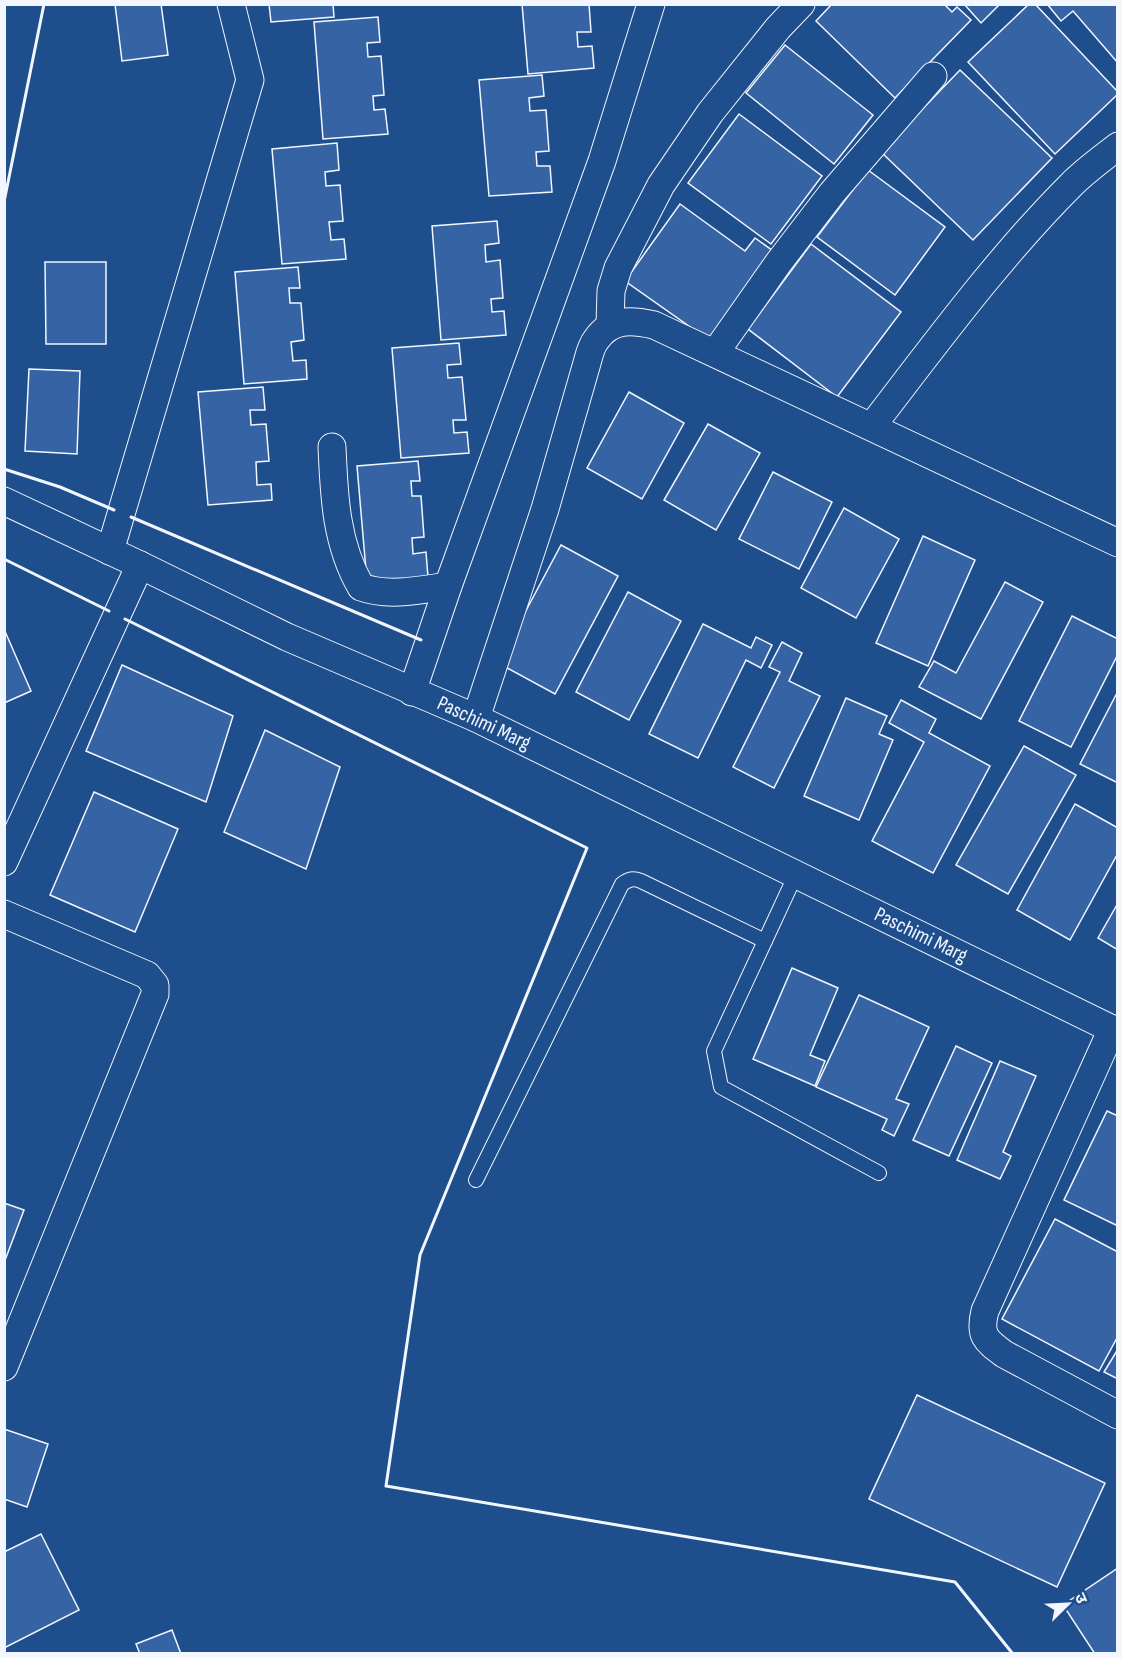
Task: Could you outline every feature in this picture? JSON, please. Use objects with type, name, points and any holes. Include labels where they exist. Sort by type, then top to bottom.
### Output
[{"type":"street","points":[[110,551],[250,80],[231,4]]},
{"type":"street","points":[[412,692],[448,586],[602,161],[651,4]]},
{"type":"street","points":[[610,325],[611,291],[618,268],[661,185],[710,113],[778,28],[801,4]]},
{"type":"street","points":[[716,353],[779,262],[832,193],[933,76]]},
{"type":"street","points":[[872,426],[1018,241],[1074,182],[1118,146]]},
{"type":"street","points":[[476,718],[545,509],[587,363],[595,340],[610,325],[632,320],[654,325],[1118,543]]},
{"type":"street","points":[[332,447],[334,505],[352,572],[361,587],[372,591],[414,591],[448,586]]},
{"type":"street","name":"Paschimi Marg","points":[[4,501],[140,564],[287,637],[476,718],[1115,1030]]},
{"type":"street","points":[[4,862],[140,564]]},
{"type":"street","points":[[4,914],[147,975],[155,985],[155,994],[7,1354]]},
{"type":"street","points":[[1115,1030],[985,1311],[982,1332],[989,1342],[1004,1354],[1118,1415]]},
{"type":"lane","points":[[796,874],[714,1051],[721,1087],[879,1173]]},
{"type":"lane","points":[[476,1180],[622,884],[633,879],[640,881],[765,941]]},
{"type":"building","points":[[115,4],[161,4],[168,55],[122,61]]},
{"type":"building","points":[[269,4],[333,4],[334,17],[271,22]]},
{"type":"building","points":[[522,4],[589,4],[591,32],[577,32],[578,47],[592,46],[594,68],[528,74]]},
{"type":"building","points":[[832,4],[944,4],[952,12],[957,7],[971,20],[895,98],[816,21]]},
{"type":"building","points":[[964,4],[1000,4],[981,23]]},
{"type":"building","points":[[1029,4],[1035,4],[1118,92],[1055,154],[968,62]]},
{"type":"building","points":[[1047,4],[1118,4],[1118,63],[1073,11],[1061,21]]},
{"type":"building","points":[[378,17],[380,42],[367,43],[368,57],[381,56],[384,95],[373,96],[374,110],[385,109],[388,134],[323,139],[314,22]]},
{"type":"building","points":[[785,45],[873,115],[834,164],[746,93]]},
{"type":"building","points":[[960,70],[1052,158],[973,240],[881,152]]},
{"type":"building","points":[[542,75],[544,96],[529,98],[530,111],[546,110],[549,151],[536,152],[537,166],[550,166],[552,192],[489,196],[479,80]]},
{"type":"building","points":[[739,114],[822,176],[771,244],[688,183]]},
{"type":"building","points":[[337,143],[339,170],[325,172],[326,186],[340,185],[343,221],[329,222],[331,240],[344,239],[346,259],[282,264],[272,149]]},
{"type":"building","points":[[868,170],[945,227],[895,295],[817,237]]},
{"type":"building","points":[[680,204],[745,251],[755,238],[776,253],[713,343],[625,281]]},
{"type":"building","points":[[497,221],[499,243],[485,245],[486,262],[500,260],[503,298],[491,299],[492,312],[504,311],[506,335],[441,340],[432,226]]},
{"type":"building","points":[[811,244],[901,312],[837,397],[748,329]]},
{"type":"building","points":[[45,262],[106,262],[106,344],[46,344]]},
{"type":"building","points":[[298,267],[300,288],[289,288],[290,303],[301,303],[304,340],[291,342],[293,361],[306,360],[307,379],[244,384],[235,272]]},
{"type":"building","points":[[459,343],[461,364],[447,365],[448,378],[462,377],[466,420],[453,420],[454,433],[467,432],[469,453],[401,458],[392,348]]},
{"type":"building","points":[[29,369],[80,371],[77,454],[25,451]]},
{"type":"building","points":[[263,387],[265,410],[250,410],[251,425],[266,424],[269,461],[256,462],[257,485],[271,484],[272,500],[208,505],[198,392]]},
{"type":"building","points":[[629,392],[684,423],[642,499],[587,468]]},
{"type":"building","points":[[708,424],[760,453],[716,530],[664,500]]},
{"type":"building","points":[[418,461],[420,481],[411,481],[412,496],[421,496],[424,537],[412,538],[413,554],[426,552],[428,577],[367,582],[357,466]]},
{"type":"building","points":[[773,472],[832,502],[799,569],[739,539]]},
{"type":"building","points":[[844,508],[899,539],[856,618],[801,588]]},
{"type":"building","points":[[923,536],[975,560],[928,666],[876,643]]},
{"type":"building","points":[[561,545],[618,576],[555,694],[498,663]]},
{"type":"building","points":[[1005,582],[1043,602],[981,719],[919,687],[934,661],[956,673]]},
{"type":"building","points":[[628,592],[681,621],[629,720],[576,692]]},
{"type":"building","points":[[1072,616],[1118,639],[1118,654],[1071,747],[1019,721]]},
{"type":"building","points":[[703,624],[751,648],[756,637],[772,645],[761,668],[746,660],[698,758],[649,734]]},
{"type":"building","points":[[4,629],[31,691],[4,703]]},
{"type":"building","points":[[782,642],[802,653],[789,681],[820,696],[774,788],[733,767],[780,672],[769,667]]},
{"type":"building","points":[[122,665],[233,716],[206,802],[86,751]]},
{"type":"building","points":[[1118,691],[1118,783],[1080,764]]},
{"type":"building","points":[[846,698],[887,716],[879,734],[893,740],[859,820],[804,796]]},
{"type":"building","points":[[901,700],[936,719],[929,733],[990,766],[933,873],[872,841],[924,742],[889,723]]},
{"type":"building","points":[[265,730],[340,767],[306,869],[224,832]]},
{"type":"building","points":[[1024,746],[1076,775],[1008,894],[956,865]]},
{"type":"building","points":[[94,792],[178,829],[135,932],[50,895]]},
{"type":"building","points":[[1075,804],[1118,828],[1118,853],[1070,940],[1017,910]]},
{"type":"building","points":[[1118,903],[1118,950],[1098,938]]},
{"type":"building","points":[[792,968],[838,988],[810,1055],[825,1061],[815,1086],[753,1059]]},
{"type":"building","points":[[859,995],[929,1027],[896,1099],[909,1104],[894,1136],[882,1130],[887,1119],[816,1087]]},
{"type":"building","points":[[956,1046],[992,1063],[949,1156],[913,1140]]},
{"type":"building","points":[[1000,1061],[1036,1076],[1003,1152],[1011,1156],[1000,1179],[957,1160]]},
{"type":"building","points":[[1107,1111],[1118,1116],[1118,1226],[1064,1200]]},
{"type":"building","points":[[4,1203],[24,1210],[4,1263]]},
{"type":"building","points":[[1055,1219],[1118,1252],[1118,1336],[1099,1371],[1002,1319]]},
{"type":"building","points":[[1118,1349],[1118,1379],[1104,1372]]},
{"type":"building","points":[[917,1395],[1105,1483],[1057,1587],[869,1499]]},
{"type":"building","points":[[4,1429],[48,1444],[27,1507],[4,1499]]},
{"type":"building","points":[[41,1534],[79,1610],[4,1648],[4,1552]]},
{"type":"building","points":[[1118,1568],[1118,1653],[1095,1654],[1063,1605]]},
{"type":"building","points":[[172,1630],[181,1654],[140,1654],[136,1644]]},
{"type":"wall","points":[[4,202],[44,4]]},
{"type":"wall","points":[[4,469],[60,487],[114,510]]},
{"type":"wall","points":[[131,517],[421,640]]},
{"type":"wall","points":[[4,559],[109,611]]},
{"type":"wall","points":[[125,619],[587,848],[420,1255],[386,1486],[955,1582],[1013,1654]]}]
